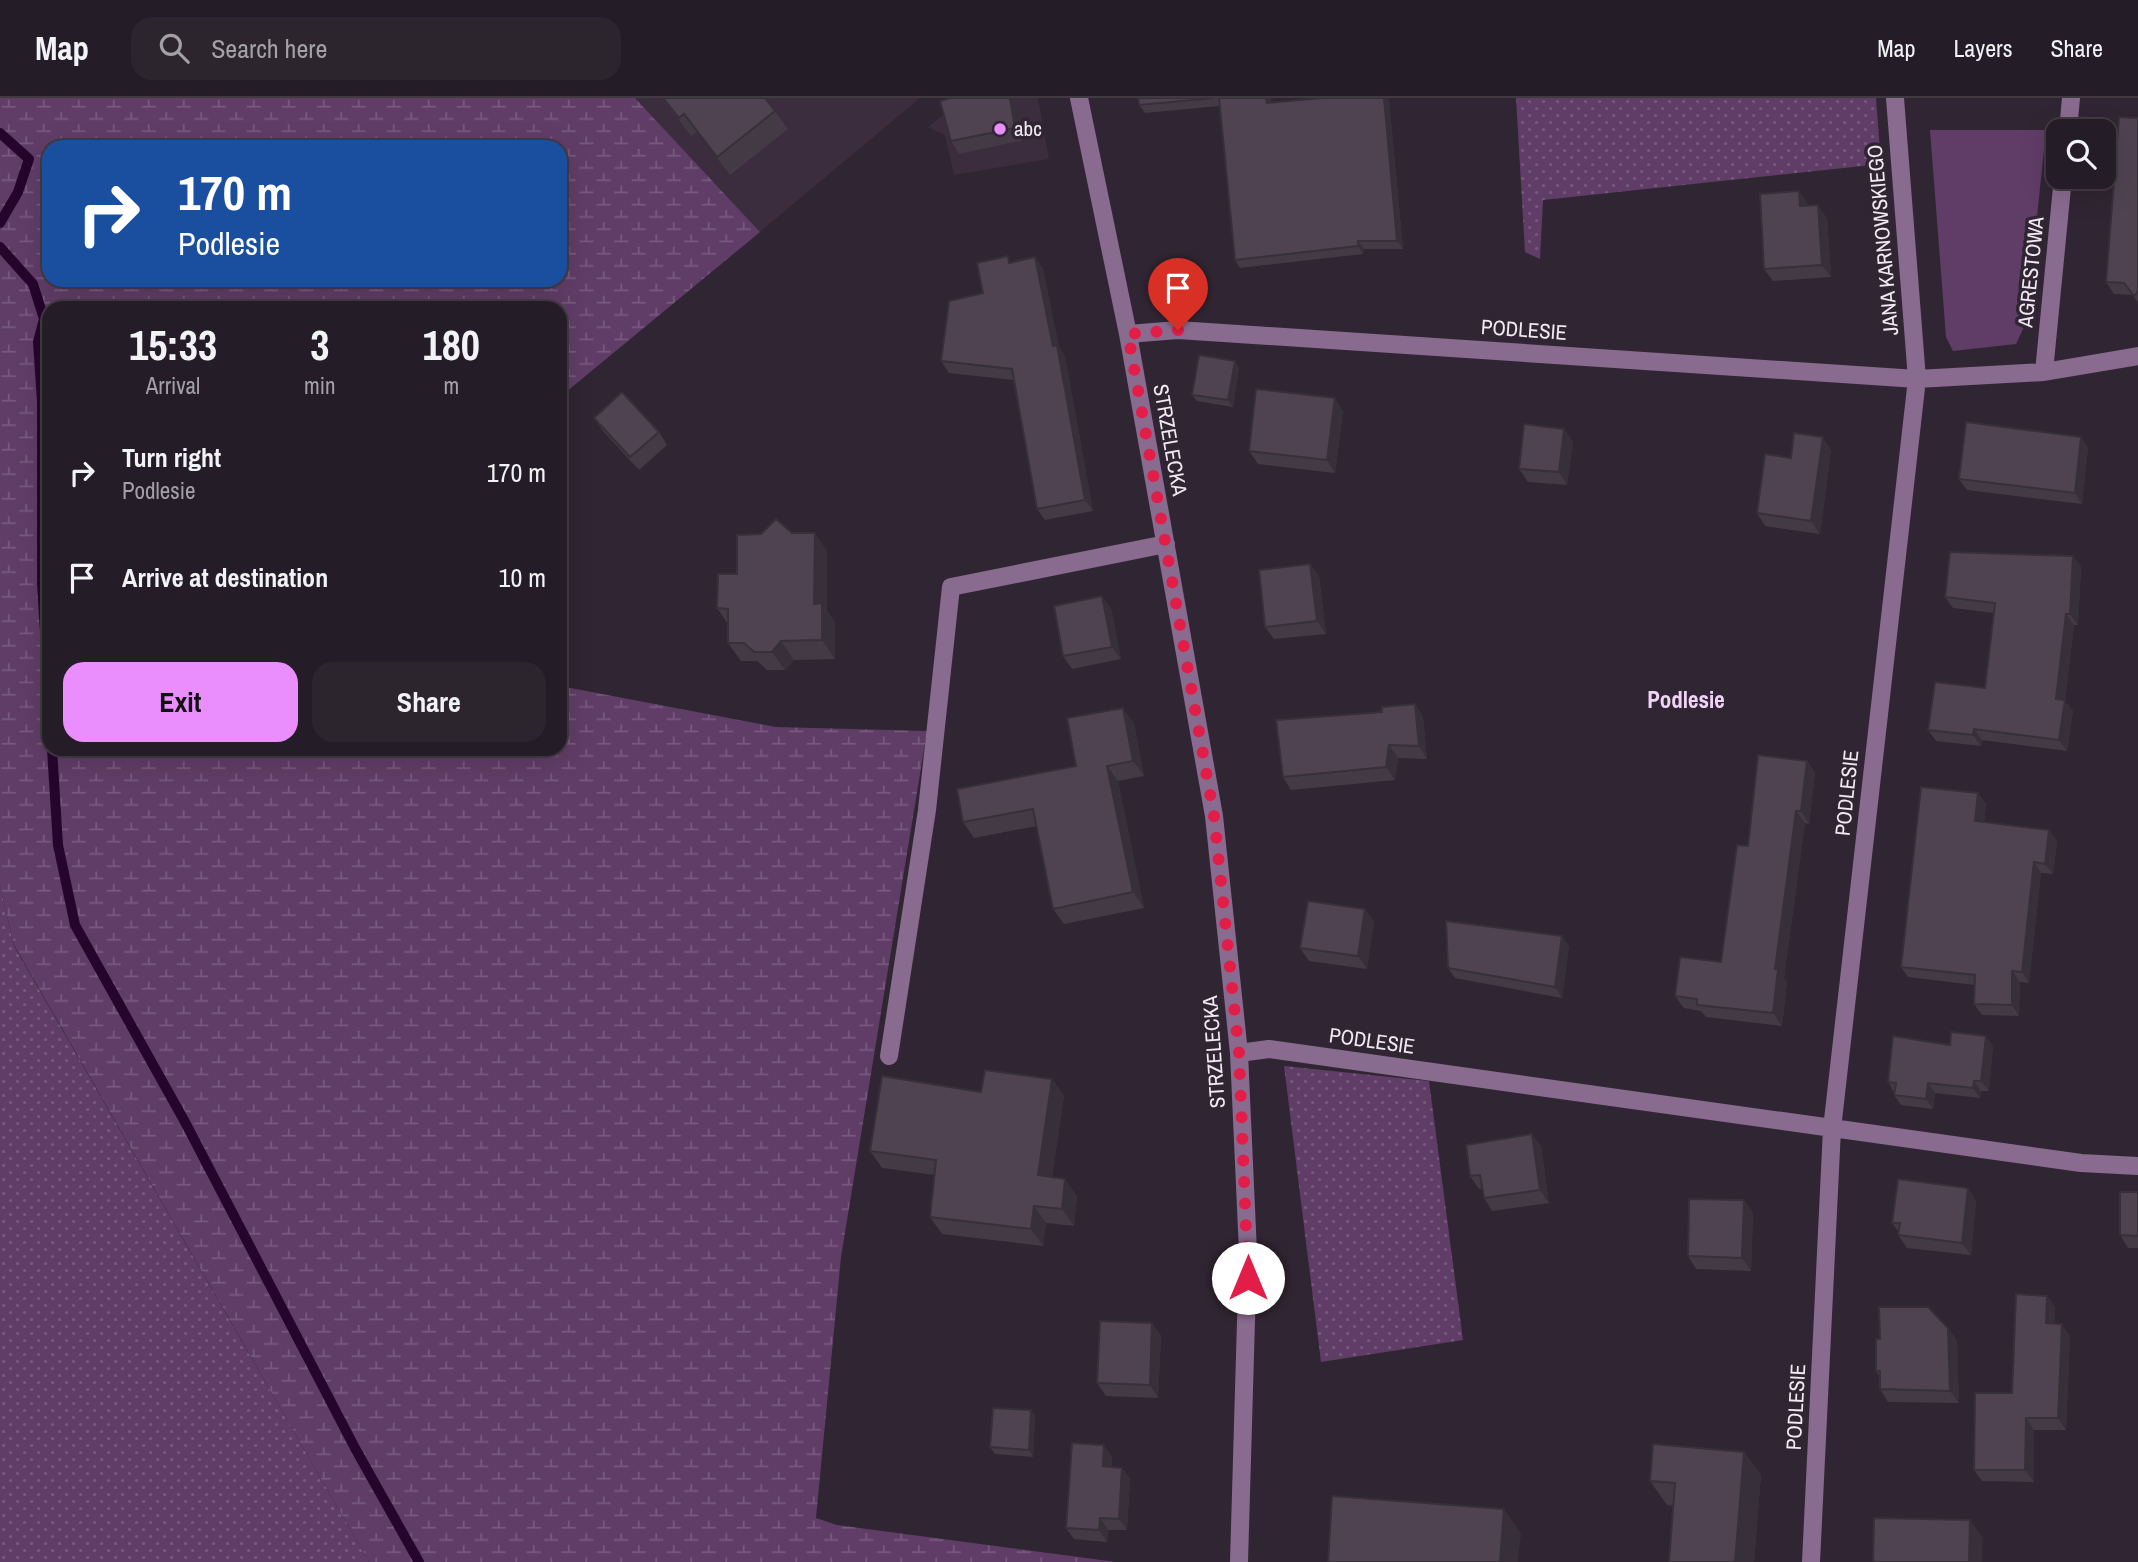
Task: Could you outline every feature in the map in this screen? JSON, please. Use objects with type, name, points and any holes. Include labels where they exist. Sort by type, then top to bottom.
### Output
[{"type":"street","name":"STRZELECKA","points":[[1079,98],[1128,334],[1214,816],[1239,1053],[1248,1252],[1239,1562]]},
{"type":"street","name":"JANA KARNOWSKIEGO","points":[[1895,98],[1917,379]]},
{"type":"street","points":[[2069,119],[2071,98]]},
{"type":"street","name":"AGRESTOWA","points":[[2044,372],[2062,189]]},
{"type":"street","name":"PODLESIE","points":[[1128,334],[1178,330],[1917,379],[2044,372],[2138,356]]},
{"type":"street","name":"PODLESIE","points":[[1811,1562],[1832,1129],[1917,379]]},
{"type":"street","points":[[890,1056],[927,810],[951,587],[1166,544]]},
{"type":"street","name":"PODLESIE","points":[[1239,1053],[1269,1049],[1832,1129]]},
{"type":"street","points":[[1832,1129],[2081,1163],[2138,1166]]},
{"type":"shaded area","points":[[635,98],[920,98],[760,232]]},
{"type":"shaded area","points":[[964,98],[1038,98],[1049,159],[954,175],[945,135],[928,127]]},
{"type":"green space","points":[[0,98],[635,98],[760,232],[567,391],[567,301],[42,301],[42,756],[567,756],[567,687],[776,727],[927,731],[841,1257],[816,1518],[837,1525],[1116,1562],[369,1562],[14,945],[0,886]]},
{"type":"green space","points":[[1516,98],[1876,98],[1881,164],[1543,200],[1540,259],[1525,252]]},
{"type":"green space","points":[[1930,130],[2046,130],[2026,323],[2016,344],[1953,351],[1946,337]]},
{"type":"green space","points":[[0,886],[14,946],[369,1562],[0,1562]]},
{"type":"green space","points":[[1284,1066],[1429,1081],[1463,1340],[1321,1362]]},
{"type":"building","points":[[663,98],[765,98],[775,111],[717,157],[684,114],[679,118]]},
{"type":"building","points":[[950,98],[1010,98],[1015,128],[951,141],[940,101]]},
{"type":"building","points":[[1138,98],[1214,98],[1139,105]]},
{"type":"building","points":[[1219,98],[1266,98],[1267,103],[1321,98],[1384,98],[1397,241],[1358,241],[1358,246],[1235,260]]},
{"type":"building","points":[[2119,117],[2138,118],[2138,291],[2134,296],[2124,283],[2106,282],[2113,189],[2116,189]]},
{"type":"building","points":[[1799,191],[1800,206],[1818,205],[1822,265],[1764,269],[1760,194]]},
{"type":"building","points":[[1008,256],[1009,263],[1035,257],[1053,346],[1057,345],[1085,500],[1037,509],[1012,369],[941,361],[949,301],[983,293],[977,263]]},
{"type":"building","points":[[1199,355],[1235,361],[1228,400],[1192,395]]},
{"type":"building","points":[[1256,389],[1335,398],[1327,460],[1249,451]]},
{"type":"building","points":[[622,392],[659,432],[630,457],[594,418]]},
{"type":"building","points":[[1966,422],[2081,437],[2075,493],[1959,479]]},
{"type":"building","points":[[1524,424],[1564,429],[1559,472],[1519,469]]},
{"type":"building","points":[[1794,433],[1823,437],[1811,521],[1757,513],[1765,454],[1791,458]]},
{"type":"building","points":[[776,519],[792,533],[815,533],[814,604],[822,603],[822,640],[781,641],[772,652],[754,652],[744,643],[728,643],[728,609],[717,608],[718,574],[737,574],[737,535],[761,534]]},
{"type":"building","points":[[1950,552],[2073,556],[2070,614],[2066,614],[2056,699],[2065,700],[2059,740],[1974,729],[1973,735],[1928,730],[1935,682],[1985,688],[1995,603],[1945,597]]},
{"type":"building","points":[[1310,564],[1317,621],[1265,627],[1259,570]]},
{"type":"building","points":[[1102,596],[1112,647],[1063,656],[1054,606]]},
{"type":"building","points":[[1415,704],[1419,746],[1389,745],[1386,767],[1283,777],[1276,720],[1382,712],[1382,707]]},
{"type":"building","points":[[1123,708],[1133,761],[1107,766],[1133,892],[1053,909],[1033,809],[963,822],[957,789],[1076,766],[1067,718]]},
{"type":"building","points":[[1758,755],[1807,761],[1801,811],[1796,811],[1775,969],[1778,969],[1773,1013],[1697,1005],[1697,999],[1675,996],[1680,957],[1721,962],[1737,845],[1748,846]]},
{"type":"building","points":[[1921,787],[1978,793],[1975,821],[2049,830],[2045,864],[2034,862],[2022,972],[2012,971],[2012,1005],[1974,1004],[1975,975],[1901,967]]},
{"type":"building","points":[[1308,901],[1365,909],[1358,956],[1300,948]]},
{"type":"building","points":[[1446,921],[1562,936],[1555,987],[1448,968]]},
{"type":"building","points":[[1951,1032],[1986,1036],[1981,1081],[1974,1081],[1973,1088],[1928,1083],[1926,1099],[1894,1095],[1896,1083],[1888,1082],[1893,1036],[1950,1045]]},
{"type":"building","points":[[985,1070],[1052,1079],[1038,1175],[1065,1179],[1062,1209],[1034,1206],[1031,1229],[930,1217],[936,1160],[870,1151],[882,1076],[981,1092]]},
{"type":"building","points":[[1532,1134],[1540,1190],[1484,1198],[1480,1175],[1470,1176],[1466,1145]]},
{"type":"building","points":[[1898,1179],[1968,1188],[1962,1243],[1898,1235],[1900,1223],[1892,1223]]},
{"type":"building","points":[[2120,1192],[2138,1192],[2138,1236],[2120,1235]]},
{"type":"building","points":[[1689,1199],[1744,1200],[1742,1258],[1688,1256]]},
{"type":"building","points":[[2016,1294],[2047,1296],[2046,1323],[2062,1324],[2058,1418],[2026,1418],[2025,1470],[1974,1470],[1975,1393],[2012,1393]]},
{"type":"building","points":[[1879,1307],[1928,1307],[1948,1328],[1950,1391],[1880,1389],[1880,1371],[1876,1371],[1876,1339],[1880,1339]]},
{"type":"building","points":[[1100,1321],[1152,1323],[1150,1385],[1097,1383]]},
{"type":"building","points":[[993,1408],[1031,1410],[1029,1450],[990,1447]]},
{"type":"building","points":[[1072,1443],[1104,1445],[1103,1466],[1122,1468],[1119,1519],[1100,1518],[1099,1530],[1066,1528]]},
{"type":"building","points":[[1653,1444],[1744,1452],[1735,1562],[1669,1562],[1675,1483],[1650,1481]]},
{"type":"building","points":[[1332,1496],[1504,1509],[1500,1562],[1328,1562]]},
{"type":"building","points":[[1874,1518],[1970,1520],[1969,1562],[1873,1562]]},
{"type":"waterway","points":[[0,133],[29,159],[18,192],[0,223]]},
{"type":"waterway","points":[[0,247],[33,284],[42,313]]},
{"type":"waterway","points":[[42,327],[38,342],[42,401]]},
{"type":"waterway","points":[[42,401],[42,583]]},
{"type":"waterway","points":[[52,756],[58,845],[75,925],[185,1122],[356,1450],[419,1562]]},
{"type":"place","name":"abc","points":[[1000,129]]},
{"type":"district","name":"Podlesie","points":[[1686,700]]},
{"type":"route","points":[[1178,330],[1128,334],[1214,816],[1239,1053],[1248,1278]]}]
